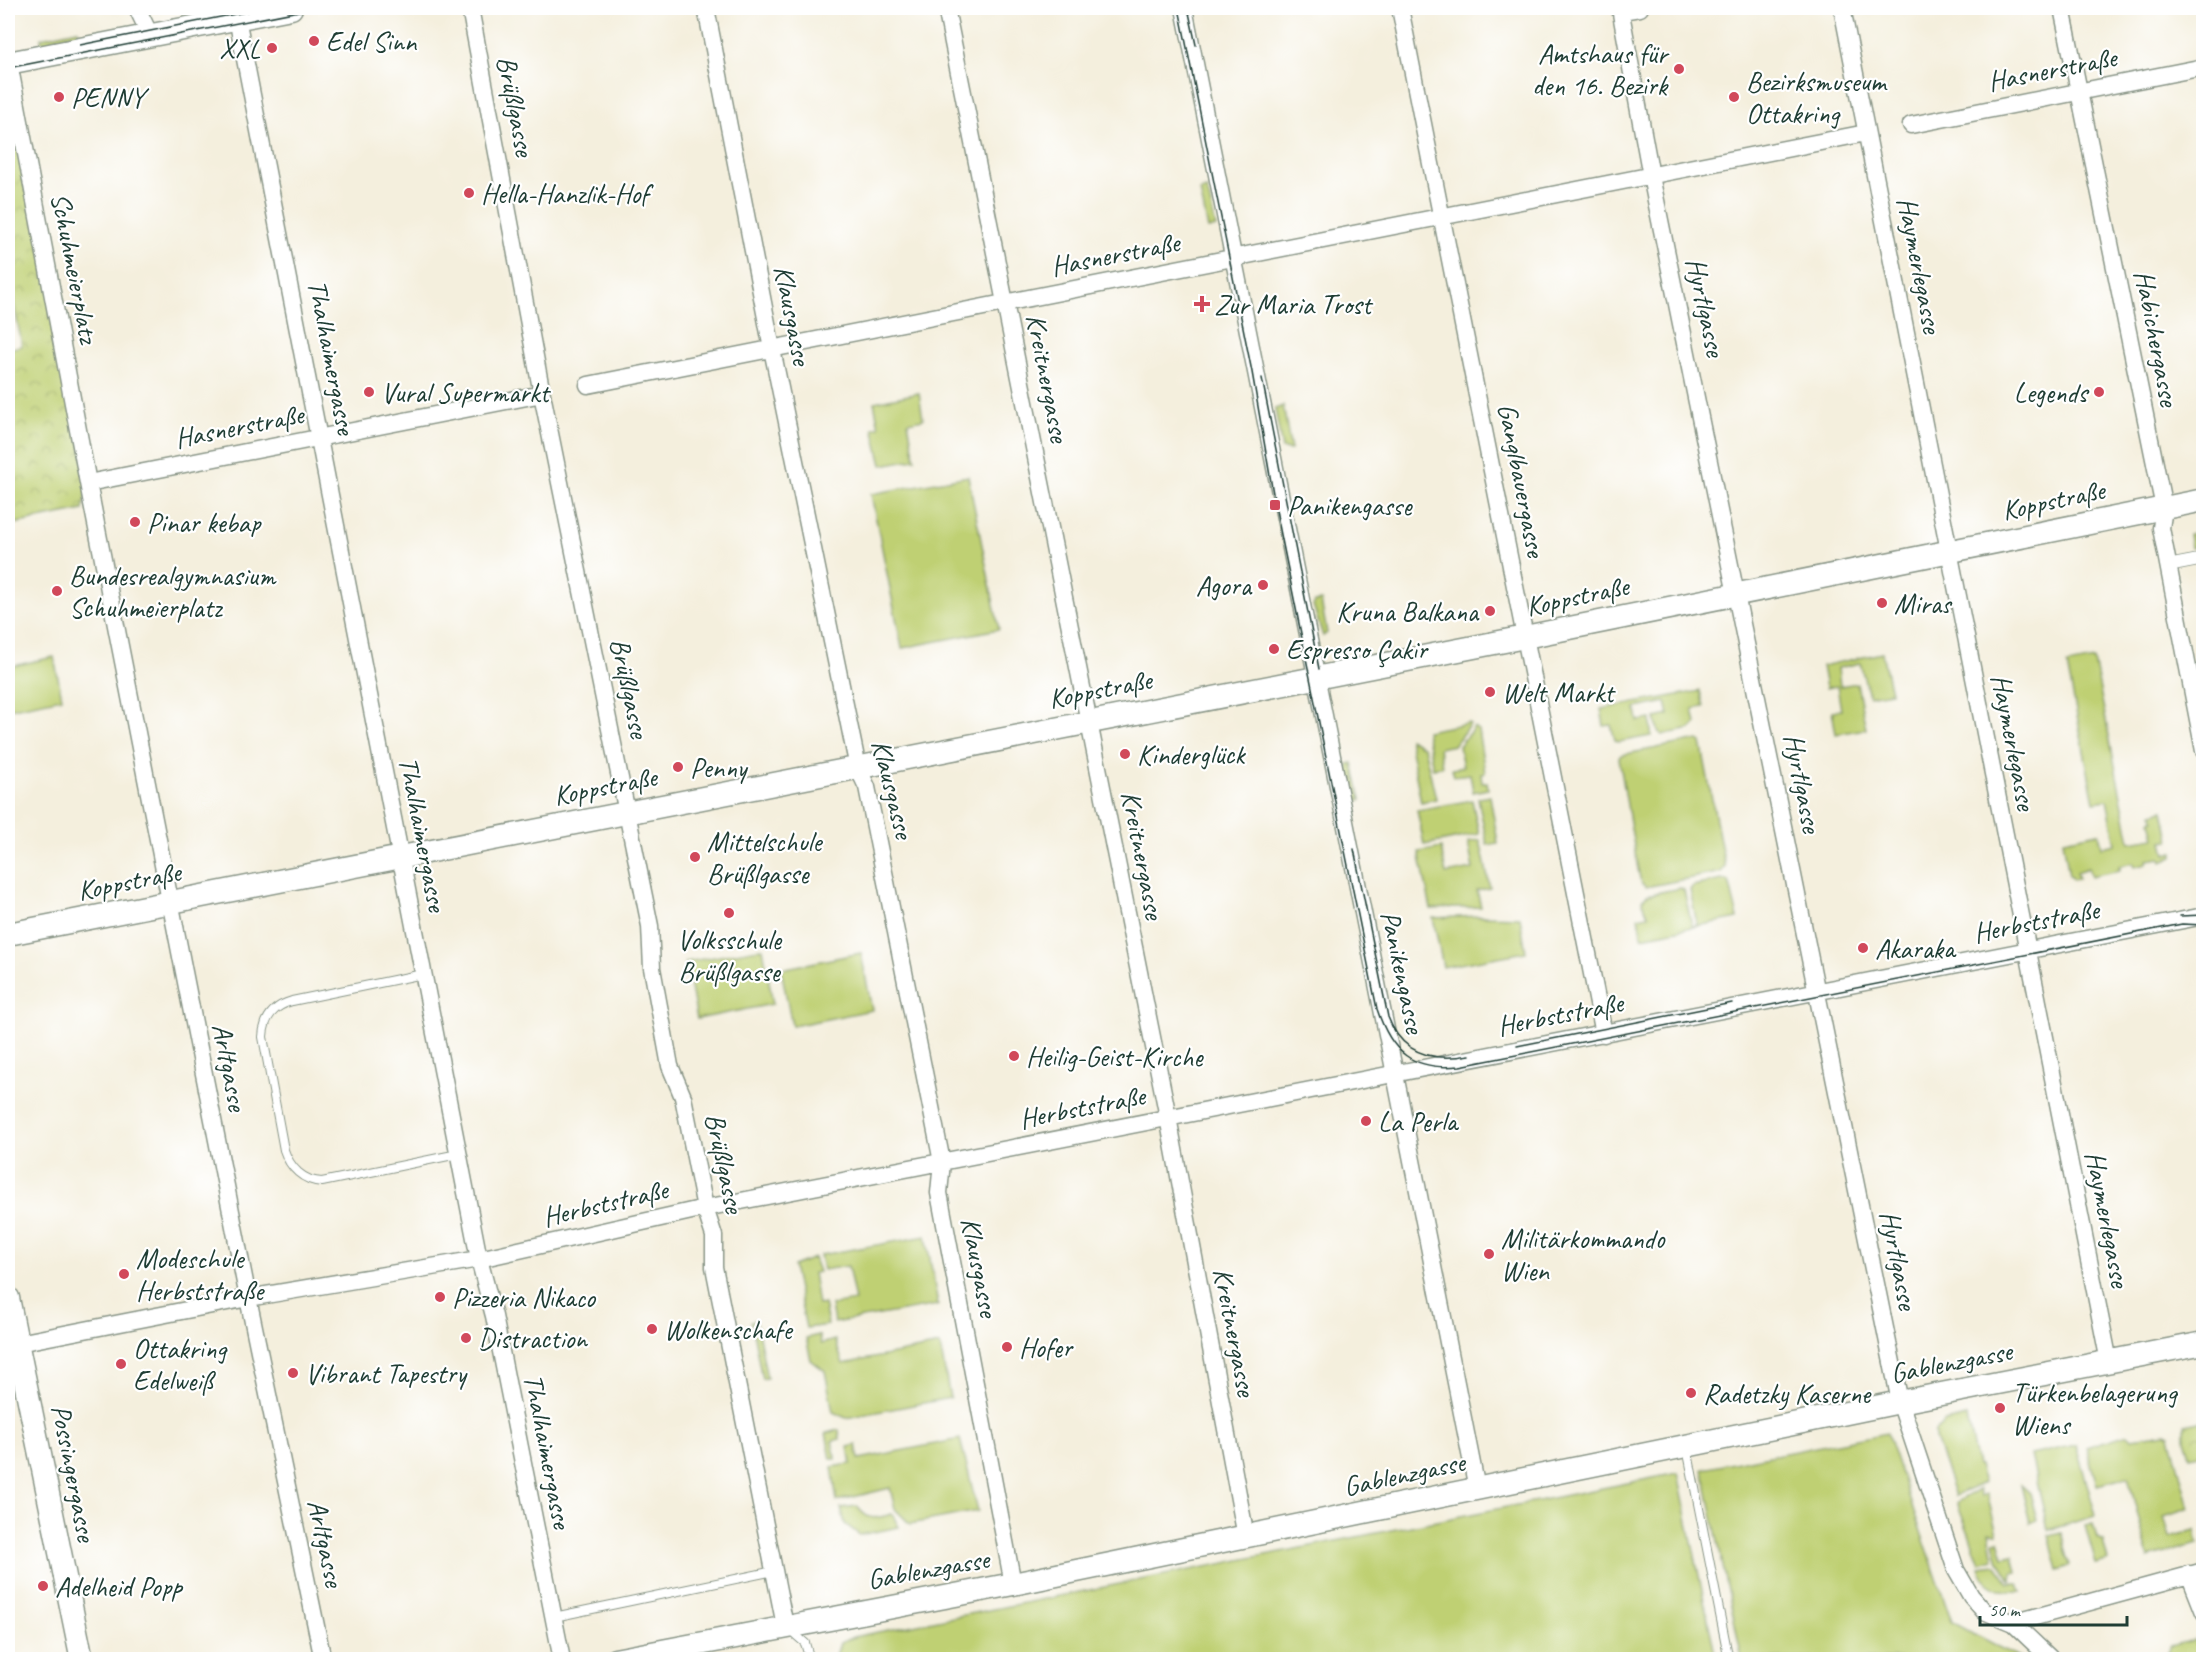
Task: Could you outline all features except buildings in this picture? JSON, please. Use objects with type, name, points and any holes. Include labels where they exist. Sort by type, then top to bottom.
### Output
[{"type":"main road","points":[[8,63],[291,8]]},
{"type":"main road","name":"Koppstraße","points":[[8,934],[1525,637],[2204,500]]},
{"type":"main road","name":"Possingergasse","points":[[8,1298],[13,1345],[82,1659]]},
{"type":"main road","name":"Gablenzgasse","points":[[615,1659],[1014,1584],[1686,1445],[2204,1343]]},
{"type":"street","points":[[137,8],[150,35]]},
{"type":"street","name":"Brüßlgasse","points":[[470,8],[542,394],[650,927],[652,968],[670,1066],[683,1097],[705,1208],[714,1236],[714,1267],[785,1626]]},
{"type":"street","name":"Klausgasse","points":[[706,8],[771,349],[858,768],[867,787],[942,1162],[939,1193],[1014,1584]]},
{"type":"street","name":"Kreitnergasse","points":[[946,8],[1168,1118],[1246,1537]]},
{"type":"street","name":"Panikengasse","points":[[1184,8],[1477,1489]]},
{"type":"street","name":"Ganglbauergasse","points":[[1400,8],[1604,1034]]},
{"type":"street","points":[[1620,9],[1640,8]]},
{"type":"street","name":"Haymerlegasse","points":[[1842,8],[2109,1362]]},
{"type":"street","name":"Habichergasse","points":[[2062,8],[2164,508],[2161,528],[2204,751]]},
{"type":"street","name":"Hyrtlgasse","points":[[1620,9],[1651,176],[1738,593],[1900,1402],[1956,1570],[1971,1596],[1984,1611],[2013,1623]]},
{"type":"street","name":"Thalhaimergasse","points":[[237,18],[321,438],[458,1154],[479,1259],[494,1316],[562,1659]]},
{"type":"street","name":"Schuhmeierplatz","points":[[8,63],[88,483]]},
{"type":"street","name":"Hasnerstraße","points":[[1911,125],[2204,67]]},
{"type":"street","name":"Hasnerstraße","points":[[588,385],[1866,133]]},
{"type":"street","name":"Hasnerstraße","points":[[88,483],[542,394]]},
{"type":"street","name":"Arltgasse","points":[[88,483],[248,1298],[323,1659]]},
{"type":"street","points":[[2168,566],[2204,559]]},
{"type":"street","name":"Herbststraße","points":[[13,1345],[248,1298],[479,1259],[705,1208],[2204,916]]},
{"type":"street","points":[[2013,1623],[2196,1572],[2204,1612]]},
{"type":"street","points":[[2013,1623],[2052,1659]]},
{"type":"lane","points":[[423,974],[292,1000],[278,1006],[270,1013],[263,1028],[262,1037],[284,1150],[297,1171],[314,1182],[458,1154]]},
{"type":"lane","points":[[1686,1445],[1729,1659]]},
{"type":"lane","points":[[554,1617],[774,1571]]},
{"type":"lane","points":[[785,1626],[804,1643],[810,1659]]},
{"type":"green space","points":[[78,30],[80,37],[42,45],[41,38]]},
{"type":"green space","points":[[8,63],[88,483],[83,510],[8,525],[8,349],[22,346],[8,273]]},
{"type":"green space","points":[[1207,189],[1216,227],[1208,229],[1200,191]]},
{"type":"green space","points":[[919,393],[923,419],[908,422],[915,459],[882,465],[873,428],[879,427],[874,402]]},
{"type":"green space","points":[[1283,406],[1291,450],[1282,449],[1275,409]]},
{"type":"green space","points":[[968,476],[999,629],[902,648],[871,494]]},
{"type":"green space","points":[[2203,531],[2203,546],[2191,548],[2189,534]]},
{"type":"green space","points":[[1321,601],[1327,633],[1323,636],[1313,606],[1315,602]]},
{"type":"green space","points":[[1882,653],[1891,692],[1869,696],[1860,663],[1838,668],[1840,686],[1857,683],[1866,729],[1836,734],[1832,711],[1841,710],[1837,686],[1826,688],[1822,666]]},
{"type":"green space","points":[[54,657],[62,698],[8,709],[8,667]]},
{"type":"green space","points":[[2094,660],[2130,842],[2155,838],[2151,821],[2154,820],[2153,813],[2164,810],[2170,840],[2163,841],[2166,854],[2173,852],[2173,857],[2162,862],[2161,858],[2147,860],[2147,864],[2135,867],[2133,863],[2119,866],[2120,870],[2091,876],[2088,868],[2076,872],[2078,879],[2073,880],[2069,875],[2063,840],[2099,833],[2102,847],[2116,844],[2107,800],[2094,802],[2067,665]]},
{"type":"green space","points":[[1700,691],[1704,707],[1693,709],[1696,724],[1691,729],[1662,735],[1658,731],[1655,718],[1669,715],[1666,702],[1636,708],[1638,721],[1651,719],[1651,736],[1619,742],[1615,740],[1611,725],[1604,726],[1601,709]]},
{"type":"green space","points":[[1470,724],[1454,745],[1439,748],[1442,766],[1433,768],[1426,731]]},
{"type":"green space","points":[[1474,727],[1478,730],[1485,773],[1481,774],[1482,782],[1487,782],[1488,789],[1473,792],[1470,774],[1454,776],[1452,769],[1463,767],[1459,746]]},
{"type":"green space","points":[[1409,739],[1424,747],[1436,799],[1421,802]]},
{"type":"green space","points":[[1698,740],[1701,742],[1725,867],[1721,872],[1646,887],[1641,883],[1638,869],[1619,758],[1621,755]]},
{"type":"green space","points":[[1353,763],[1361,800],[1349,803],[1348,764]]},
{"type":"green space","points":[[1490,796],[1498,843],[1487,845],[1478,798]]},
{"type":"green space","points":[[1472,800],[1479,834],[1424,845],[1417,810]]},
{"type":"green space","points":[[1480,840],[1490,888],[1477,891],[1481,907],[1431,909],[1419,852],[1441,848],[1446,874],[1473,869],[1468,842]]},
{"type":"green space","points":[[1722,880],[1729,881],[1738,918],[1642,937],[1638,917],[1648,915],[1642,900],[1647,895],[1680,888],[1684,890],[1692,926],[1697,925],[1690,890],[1693,886]]},
{"type":"green space","points":[[1520,917],[1526,952],[1443,967],[1433,918]]},
{"type":"green space","points":[[763,948],[773,1004],[697,1019],[686,962]]},
{"type":"green space","points":[[861,953],[872,1010],[792,1026],[781,969]]},
{"type":"green space","points":[[926,1236],[938,1305],[834,1323],[831,1305],[855,1301],[848,1266],[823,1270],[820,1255]]},
{"type":"green space","points":[[814,1258],[819,1272],[813,1273],[818,1305],[824,1304],[828,1325],[806,1328],[793,1266]]},
{"type":"green space","points":[[756,1320],[767,1378],[762,1379],[751,1321]]},
{"type":"green space","points":[[819,1335],[821,1344],[835,1340],[843,1364],[940,1345],[950,1398],[846,1418],[833,1412],[825,1371],[811,1360],[806,1338]]},
{"type":"green space","points":[[1967,1417],[1977,1466],[1979,1466],[1984,1483],[1955,1496],[1935,1438],[1935,1431],[1945,1422]]},
{"type":"green space","points":[[2203,1420],[2203,1453],[2190,1456],[2185,1440],[2185,1424]]},
{"type":"green space","points":[[839,1430],[840,1439],[832,1441],[836,1459],[831,1459],[826,1433]]},
{"type":"green space","points":[[1887,1433],[1952,1622],[2022,1659],[1742,1659],[1703,1469]]},
{"type":"green space","points":[[2166,1433],[2170,1435],[2189,1508],[2164,1516],[2170,1537],[2195,1530],[2198,1544],[2149,1558],[2128,1477],[2097,1485],[2086,1447],[2128,1434],[2132,1438]]},
{"type":"green space","points":[[960,1439],[978,1511],[910,1524],[895,1509],[890,1488],[837,1501],[832,1467],[851,1464],[848,1447],[856,1445],[859,1459]]},
{"type":"green space","points":[[2076,1445],[2096,1516],[2048,1530],[2031,1455]]},
{"type":"green space","points":[[1678,1473],[1716,1659],[835,1659],[840,1643],[853,1637]]},
{"type":"green space","points":[[2021,1485],[2030,1493],[2037,1520],[2030,1523]]},
{"type":"green space","points":[[1979,1489],[1981,1496],[1987,1494],[1997,1533],[1989,1532],[1994,1559],[1980,1563],[1957,1502]]},
{"type":"green space","points":[[857,1506],[864,1514],[872,1518],[892,1514],[899,1527],[860,1535],[845,1524],[841,1508]]},
{"type":"green space","points":[[2093,1524],[2097,1538],[2103,1541],[2108,1561],[2096,1564],[2085,1526]]},
{"type":"green space","points":[[2061,1532],[2070,1566],[2058,1570],[2049,1535]]},
{"type":"green space","points":[[1999,1540],[2004,1557],[2013,1555],[2017,1572],[2012,1573],[2011,1581],[1999,1562],[1994,1541]]},
{"type":"green space","points":[[1996,1565],[2009,1583],[2018,1583],[2021,1591],[2008,1591],[1995,1587],[1985,1579],[1980,1567]]},
{"type":"green space","points":[[2194,1640],[2201,1659],[2167,1659],[2169,1646]]},
{"type":"tram line","points":[[80,45],[265,8]]},
{"type":"tram line","points":[[8,68],[314,8]]},
{"type":"tram line","points":[[1179,8],[1252,372],[1275,505],[1377,1009],[1389,1037],[1406,1056],[1416,1062],[1429,1065],[1460,1066],[2182,924],[2204,925]]},
{"type":"tram line","points":[[1188,8],[1196,45]]},
{"type":"tram line","points":[[1262,378],[1319,669]]},
{"type":"tram line","points":[[1354,849],[1388,1017],[1394,1030],[1410,1048],[1420,1053],[1444,1057],[1470,1055]]},
{"type":"tram line","points":[[2180,916],[2204,915]]},
{"type":"tram line","points":[[1517,1046],[1732,1003]]},
{"type":"place","name":"Edel Sinn","points":[[314,41]]},
{"type":"place","name":"XXL","points":[[272,48]]},
{"type":"place","name":"Amtshaus für den 16. Bezirk","points":[[1679,69]]},
{"type":"place","name":"PENNY","points":[[59,97]]},
{"type":"place","name":"Bezirksmuseum Ottakring","points":[[1734,97]]},
{"type":"place","name":"Hella-Hanzlik-Hof","points":[[469,193]]},
{"type":"place","name":"Zur Maria Trost","points":[[1202,304]]},
{"type":"place","name":"Vural Supermarkt","points":[[369,392]]},
{"type":"place","name":"Legends","points":[[2099,392]]},
{"type":"place","name":"Panikengasse","points":[[1275,505]]},
{"type":"place","name":"Pinar kebap","points":[[135,522]]},
{"type":"place","name":"Agora","points":[[1263,585]]},
{"type":"place","name":"Bundesrealgymnasium Schuhmeierplatz","points":[[57,591]]},
{"type":"place","name":"Miras","points":[[1882,603]]},
{"type":"place","name":"Kruna Balkana","points":[[1490,611]]},
{"type":"place","name":"Espresso Çakir","points":[[1274,649]]},
{"type":"place","name":"Welt Markt","points":[[1490,692]]},
{"type":"place","name":"Kinderglück","points":[[1125,754]]},
{"type":"place","name":"Penny","points":[[678,767]]},
{"type":"place","name":"Mittelschule Brüßlgasse","points":[[695,857]]},
{"type":"place","name":"Volksschule Brüßlgasse","points":[[729,913]]},
{"type":"place","name":"Akaraka","points":[[1863,948]]},
{"type":"place","name":"Heilig-Geist-Kirche","points":[[1014,1056]]},
{"type":"place","name":"La Perla","points":[[1366,1121]]},
{"type":"place","name":"Militärkommando Wien","points":[[1489,1254]]},
{"type":"place","name":"Modeschule Herbststraße","points":[[124,1274]]},
{"type":"place","name":"Pizzeria Nikaco","points":[[440,1297]]},
{"type":"place","name":"Wolkenschafe","points":[[652,1329]]},
{"type":"place","name":"Distraction","points":[[466,1338]]},
{"type":"place","name":"Hofer","points":[[1007,1347]]},
{"type":"place","name":"Ottakring Edelweiß","points":[[121,1364]]},
{"type":"place","name":"Vibrant Tapestry","points":[[293,1373]]},
{"type":"place","name":"Radetzky Kaserne","points":[[1691,1393]]},
{"type":"place","name":"Türkenbelagerung Wiens","points":[[2000,1408]]},
{"type":"place","name":"Adelheid Popp","points":[[43,1586]]}]
